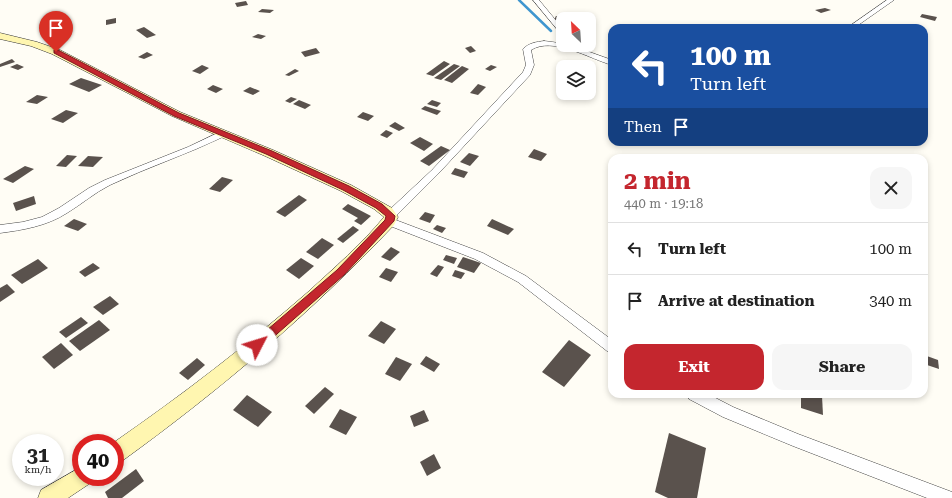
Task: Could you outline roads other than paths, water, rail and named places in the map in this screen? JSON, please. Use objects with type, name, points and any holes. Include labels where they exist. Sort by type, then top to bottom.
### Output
[{"type":"street","points":[[536,0],[556,24]]},
{"type":"street","points":[[856,24],[891,0]]},
{"type":"street","points":[[0,36],[34,44],[56,52],[176,114],[346,188],[379,206],[390,218],[479,256],[522,278],[608,344]]},
{"type":"street","points":[[124,447],[221,375],[286,321],[340,272],[527,73],[530,65],[527,49],[530,46],[547,43],[556,45]]},
{"type":"street","points":[[584,52],[608,61]]},
{"type":"street","points":[[0,229],[23,226],[45,220],[63,211],[92,190],[108,182],[222,134]]},
{"type":"street","points":[[702,398],[728,412],[798,441],[947,498]]},
{"type":"street","points":[[49,498],[72,483]]},
{"type":"waterway","points":[[519,0],[551,31]]}]
